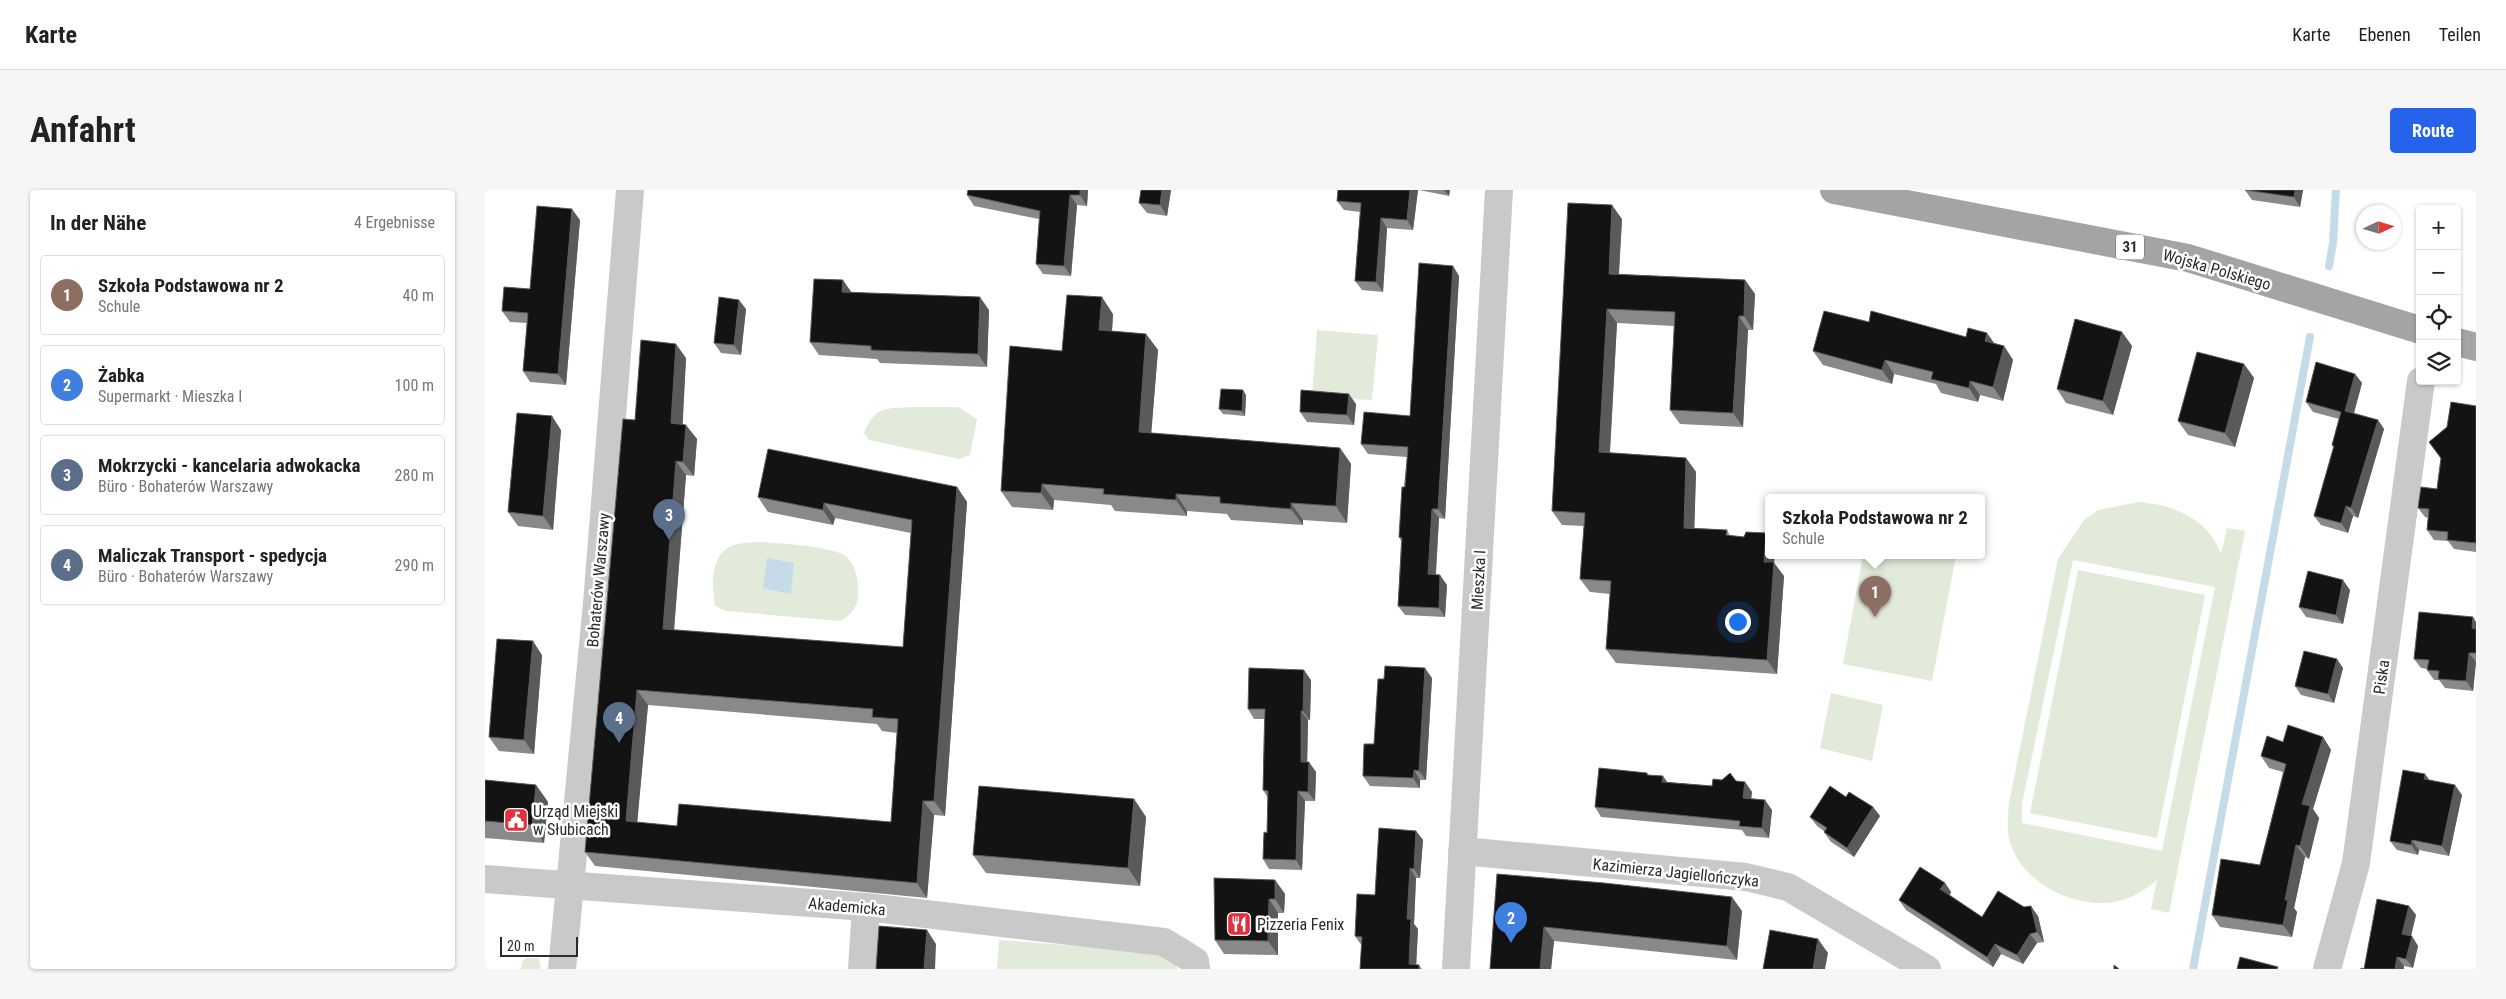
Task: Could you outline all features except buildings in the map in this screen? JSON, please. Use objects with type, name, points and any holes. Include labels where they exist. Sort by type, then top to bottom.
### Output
[{"type":"main road","name":"Wojska Polskiego","points":[[1834,190],[2188,258],[2416,329]]},
{"type":"main road","points":[[2461,343],[2476,348]]},
{"type":"street","name":"Bohaterów Warszawy","points":[[562,969],[597,603],[631,190]]},
{"type":"street","name":"Mieszka I","points":[[1456,969],[1499,190]]},
{"type":"street","name":"Piska","points":[[2327,969],[2356,863],[2420,385]]},
{"type":"street","name":"Kazimierza Jagiellończyka","points":[[1462,851],[1745,877],[1789,887],[1927,969]]},
{"type":"street","name":"Akademicka","points":[[485,879],[866,907],[1164,942],[1195,961],[1196,969]]},
{"type":"street","points":[[862,969],[866,907]]},
{"type":"green space","points":[[1317,330],[1378,335],[1372,400],[1312,397]]},
{"type":"green space","points":[[958,407],[977,419],[970,455],[959,459],[869,440],[864,433],[868,424],[877,413],[888,409]]},
{"type":"green space","points":[[2138,502],[2151,503],[2176,510],[2188,516],[2208,531],[2221,554],[2227,528],[2245,531],[2169,913],[2151,909],[2157,880],[2133,896],[2120,901],[2106,903],[2077,900],[2049,889],[2026,870],[2017,858],[2008,835],[2009,803],[2058,559],[2084,520],[2098,510]],"holes":[[[2073,560],[2215,587],[2162,851],[2022,823],[2022,804]]]},
{"type":"green space","points":[[761,542],[827,549],[848,558],[853,566],[857,580],[858,595],[852,612],[841,621],[726,611],[715,606],[713,575],[717,560],[721,554],[734,545]]},
{"type":"green space","points":[[1862,559],[1955,559],[1932,681],[1843,664]]},
{"type":"green space","points":[[2078,570],[2205,595],[2157,838],[2030,813]]},
{"type":"green space","points":[[1831,693],[1883,705],[1872,761],[1820,748]]},
{"type":"green space","points":[[999,940],[1160,952],[1176,964],[1177,969],[997,969]]},
{"type":"green space","points":[[526,958],[539,958],[541,969],[521,969],[522,962]]},
{"type":"water","points":[[767,558],[794,563],[791,594],[763,588]]},
{"type":"waterway","points":[[2329,266],[2333,243],[2336,190]]},
{"type":"waterway","points":[[2193,969],[2310,337]]},
{"type":"place","name":"Mokrzycki - kancelaria adwokacka","points":[[669,540]]},
{"type":"place","name":"Szkoła Podstawowa nr 2","points":[[1875,617]]},
{"type":"place","name":"Maliczak Transport - spedycja","points":[[619,743]]},
{"type":"place","name":"Urząd Miejski w Słubicach","points":[[516,820]]},
{"type":"place","name":"Pizzeria Fenix","points":[[1239,924]]},
{"type":"place","name":"Żabka","points":[[1511,943]]}]
